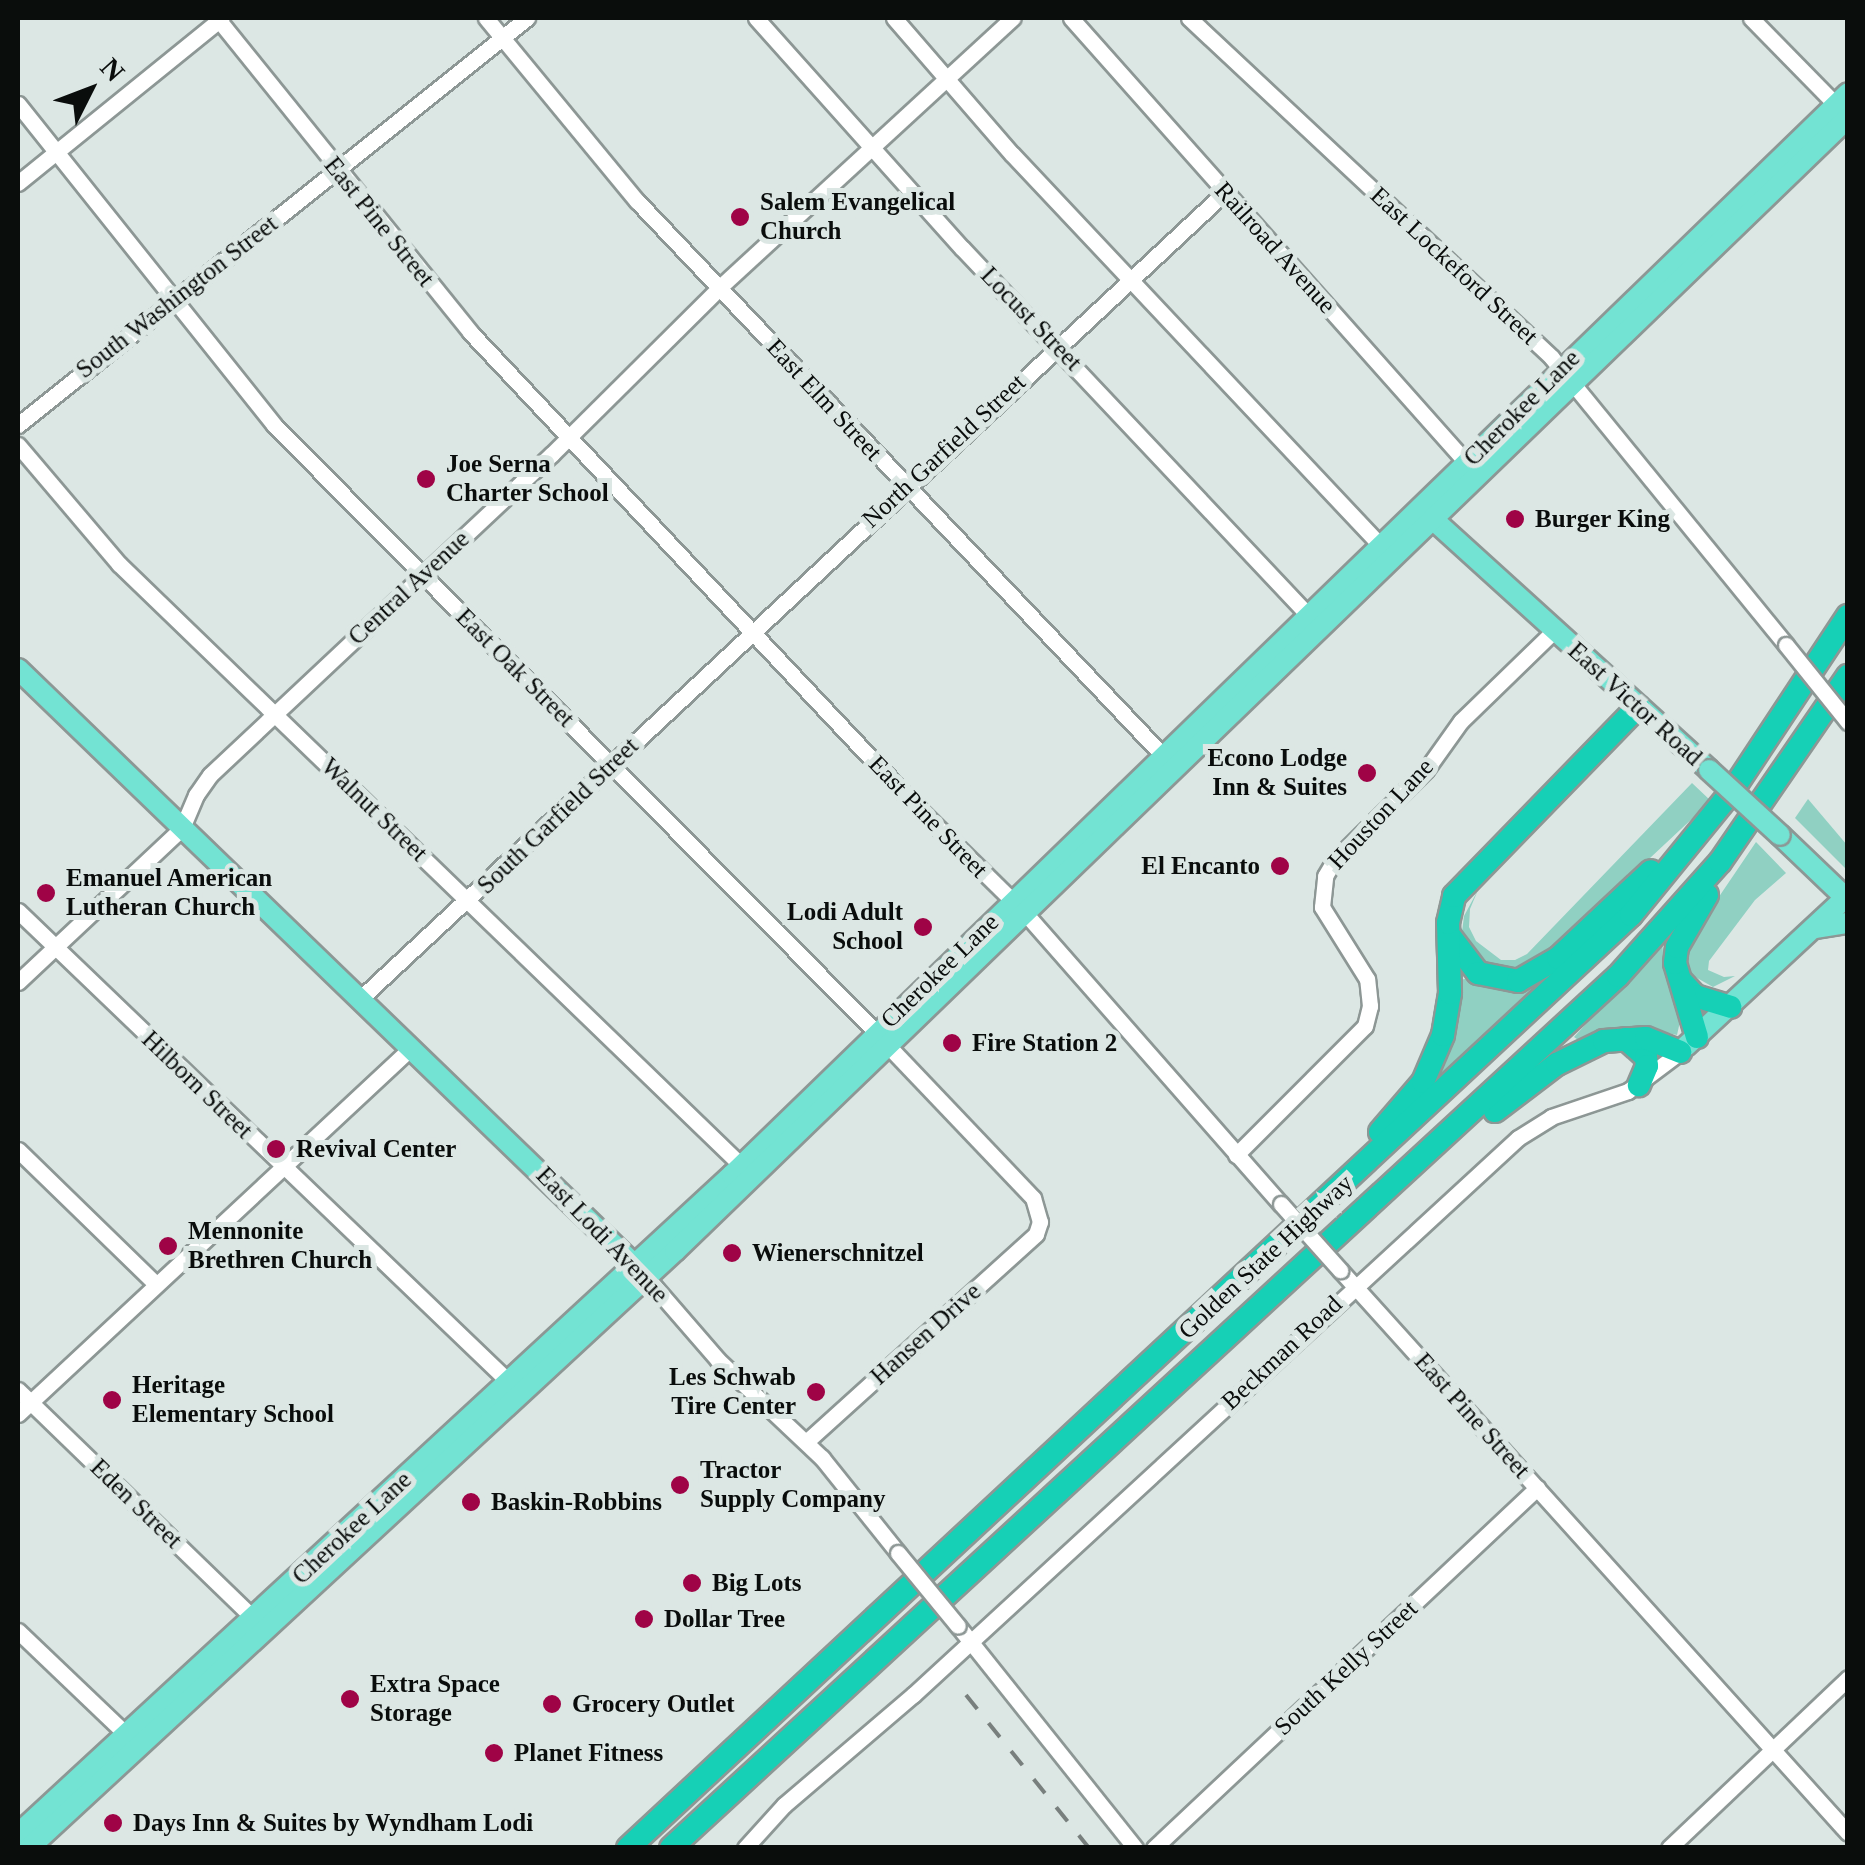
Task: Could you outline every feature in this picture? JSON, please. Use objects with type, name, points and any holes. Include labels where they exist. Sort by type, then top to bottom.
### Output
[{"type":"highway","name":"Golden State Highway","points":[[628,1848],[1309,1219],[1631,915],[1719,807],[1802,690],[1848,616]]},
{"type":"highway","name":"Golden State Highway","points":[[671,1848],[1618,976],[1720,862],[1848,676]]},
{"type":"highway","points":[[1309,1219],[1350,1162],[1396,1115],[1432,1066],[1448,1014],[1449,910],[1463,884],[1638,706]]},
{"type":"highway","points":[[1394,1183],[1431,1162],[1557,1064],[1594,1045],[1646,1038],[1688,1044],[1676,947],[1764,802]]},
{"type":"highway","points":[[1448,934],[1478,972],[1505,982],[1531,976],[1597,923],[1719,807]]},
{"type":"highway","points":[[1677,974],[1694,996],[1730,1007]]},
{"type":"highway","points":[[1626,1039],[1646,1057],[1639,1085]]},
{"type":"main road","name":"Cherokee Lane","points":[[18,1834],[133,1741],[642,1271],[1844,108]]},
{"type":"main road","name":"Cherokee Lane","points":[[1170,763],[1382,547],[1428,514]]},
{"type":"main road","name":"East Victor Road","points":[[1428,514],[1846,899]]},
{"type":"main road","name":"East Lodi Avenue","points":[[18,669],[642,1271]]},
{"type":"main road","name":"Beckman Road","points":[[1688,1044],[1846,899]]},
{"type":"main road","points":[[1813,929],[1848,923]]},
{"type":"main road","name":"Cherokee Lane","points":[[29,1848],[254,1618],[509,1382],[642,1271],[742,1166],[882,1039]]},
{"type":"street","points":[[18,183],[219,18]]},
{"type":"street","name":"East Pine Street","points":[[219,18],[429,285],[752,632],[1018,908],[1848,1833]]},
{"type":"street","name":"East Elm Street","points":[[486,18],[599,159],[1170,763]]},
{"type":"street","name":"South Washington Street","points":[[18,425],[527,18]]},
{"type":"street","name":"Locust Street","points":[[756,18],[872,149],[1310,617]]},
{"type":"street","points":[[894,18],[947,81],[1382,547]]},
{"type":"street","points":[[947,81],[1013,18]]},
{"type":"street","name":"Railroad Avenue","points":[[1071,18],[1473,470]]},
{"type":"street","name":"East Lockeford Street","points":[[1189,18],[1567,376],[1848,722]]},
{"type":"street","points":[[1750,18],[1844,108]]},
{"type":"street","name":"Central Avenue","points":[[18,982],[182,828],[210,774],[569,437],[719,288],[947,81]]},
{"type":"street","name":"East Oak Street","points":[[18,104],[274,426],[882,1039],[1033,1198],[1040,1222]]},
{"type":"street","name":"North Garfield Street","points":[[752,632],[1056,345],[1225,192]]},
{"type":"street","name":"Walnut Street","points":[[18,445],[119,564],[742,1166]]},
{"type":"street","name":"Houston Lane","points":[[1236,1155],[1365,1026],[1370,1006],[1367,978],[1322,907],[1324,876],[1334,861],[1426,770],[1461,720],[1554,631]]},
{"type":"street","name":"South Garfield Street","points":[[361,998],[468,902],[752,632]]},
{"type":"street","name":"Hilborn Street","points":[[18,912],[509,1382]]},
{"type":"street","name":"Beckman Road","points":[[745,1848],[784,1805],[970,1642],[1354,1286],[1534,1127],[1639,1085],[1688,1044]]},
{"type":"street","points":[[18,1414],[412,1048]]},
{"type":"street","points":[[18,1150],[156,1284]]},
{"type":"street","name":"Hansen Drive","points":[[806,1442],[1036,1234],[1040,1222]]},
{"type":"street","name":"East Lodi Avenue","points":[[642,1271],[718,1360],[806,1442],[1134,1848]]},
{"type":"street","name":"Eden Street","points":[[18,1390],[254,1618]]},
{"type":"street","name":"South Kelly Street","points":[[1154,1848],[1537,1488]]},
{"type":"street","points":[[18,1631],[133,1741]]},
{"type":"street","points":[[1669,1848],[1848,1678]]},
{"type":"green space","points":[[1692,783],[1711,801],[1543,958],[1525,969],[1506,971],[1488,967],[1468,947],[1462,932],[1464,916],[1478,890],[1470,909],[1469,927],[1476,941],[1501,960],[1515,960],[1527,954]]},
{"type":"green space","points":[[1808,799],[1847,845],[1847,870],[1795,818]]},
{"type":"green space","points":[[1756,842],[1786,873],[1755,900],[1709,961],[1708,970],[1724,977],[1735,976],[1713,987],[1690,974],[1687,944]]},
{"type":"green space","points":[[1662,941],[1664,964],[1681,1017],[1677,1035],[1645,1028],[1581,1042],[1574,1037]]},
{"type":"green space","points":[[1562,965],[1437,1079],[1433,1075],[1458,980]]},
{"type":"railway","points":[[966,1695],[1089,1848]]},
{"type":"place","name":"Salem Evangelical Church","points":[[740,217]]},
{"type":"place","name":"Joe Serna Charter School","points":[[426,479]]},
{"type":"place","name":"Burger King","points":[[1515,519]]},
{"type":"place","name":"Econo Lodge Inn & Suites","points":[[1367,773]]},
{"type":"place","name":"El Encanto","points":[[1280,866]]},
{"type":"place","name":"Emanuel American Lutheran Church","points":[[46,893]]},
{"type":"place","name":"Lodi Adult School","points":[[923,927]]},
{"type":"place","name":"Fire Station 2","points":[[952,1043]]},
{"type":"place","name":"Revival Center","points":[[276,1149]]},
{"type":"place","name":"Mennonite Brethren Church","points":[[168,1246]]},
{"type":"place","name":"Wienerschnitzel","points":[[732,1253]]},
{"type":"place","name":"Les Schwab Tire Center","points":[[816,1392]]},
{"type":"place","name":"Heritage Elementary School","points":[[112,1400]]},
{"type":"place","name":"Tractor Supply Company","points":[[680,1485]]},
{"type":"place","name":"Baskin-Robbins","points":[[471,1502]]},
{"type":"place","name":"Big Lots","points":[[692,1583]]},
{"type":"place","name":"Dollar Tree","points":[[644,1619]]},
{"type":"place","name":"Extra Space Storage","points":[[350,1699]]},
{"type":"place","name":"Grocery Outlet","points":[[552,1704]]},
{"type":"place","name":"Planet Fitness","points":[[494,1753]]},
{"type":"place","name":"Days Inn & Suites by Wyndham Lodi","points":[[113,1823]]}]
